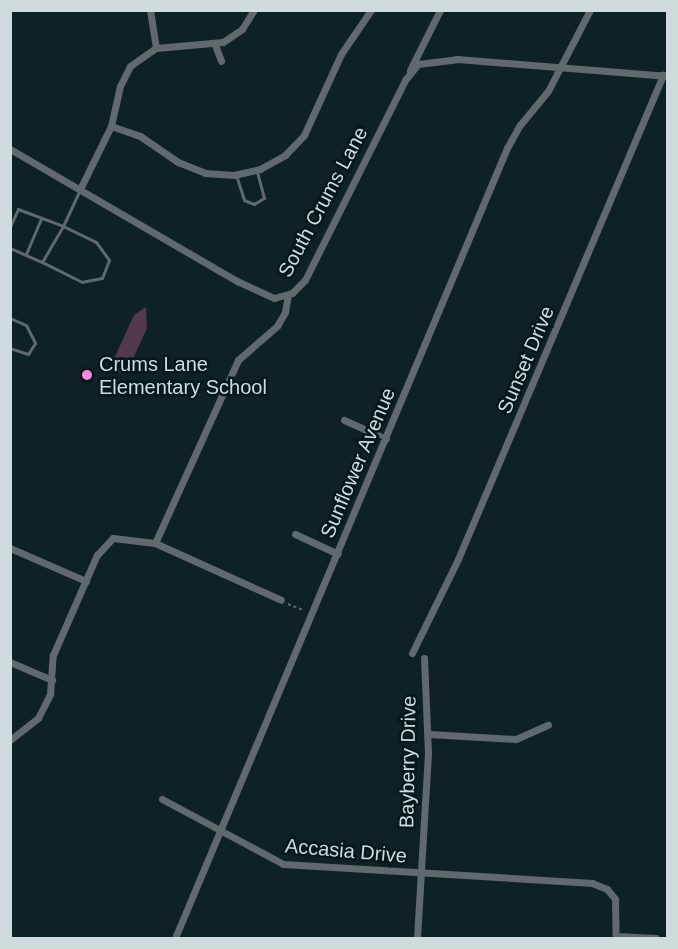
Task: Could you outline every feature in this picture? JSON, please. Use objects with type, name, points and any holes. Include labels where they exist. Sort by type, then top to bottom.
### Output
[{"type":"street","points":[[150,10],[156,48]]},
{"type":"street","points":[[80,189],[111,126],[124,75],[138,58],[156,48],[215,45],[242,29],[254,10]]},
{"type":"street","points":[[111,126],[140,136],[192,169],[236,175],[257,171],[285,155],[304,135],[341,54],[371,10]]},
{"type":"street","name":"South Crums Lane","points":[[10,149],[252,289],[274,298],[288,295],[305,280],[440,10]]},
{"type":"street","name":"Sunflower Avenue","points":[[175,939],[513,137],[561,68],[590,10]]},
{"type":"street","points":[[215,45],[221,62]]},
{"type":"street","points":[[409,73],[418,64],[436,59],[665,76]]},
{"type":"street","name":"Sunset Drive","points":[[412,653],[463,549],[665,76]]},
{"type":"street","points":[[155,543],[234,369],[244,353],[277,326],[285,312],[288,295]]},
{"type":"street","points":[[344,420],[386,439]]},
{"type":"street","points":[[295,534],[338,554]]},
{"type":"street","points":[[10,740],[38,718],[52,680],[53,655],[97,555],[113,538],[155,543],[281,600]]},
{"type":"street","points":[[10,548],[86,580]]},
{"type":"street","name":"Bayberry Drive","points":[[417,939],[429,734],[424,658]]},
{"type":"street","points":[[10,662],[52,680]]},
{"type":"street","points":[[429,734],[516,739],[548,725]]},
{"type":"street","name":"Accasia Drive","points":[[162,799],[283,864],[592,883],[607,890],[618,906],[616,937]]},
{"type":"street","points":[[616,937],[656,939]]},
{"type":"lane","points":[[236,175],[244,200],[254,204],[264,198],[257,171]]},
{"type":"lane","points":[[42,262],[63,226],[80,189]]},
{"type":"lane","points":[[10,227],[18,209],[63,226],[103,248],[109,260],[107,272],[90,283],[82,282],[10,248]]},
{"type":"lane","points":[[26,254],[41,219]]},
{"type":"lane","points":[[10,318],[26,325],[35,343],[28,354],[10,348]]},
{"type":"path","points":[[281,600],[312,615]]},
{"type":"shaded area","points":[[146,307],[147,328],[128,370],[119,373],[113,361],[134,315]]},
{"type":"place","name":"Crums Lane Elementary School","points":[[87,375]]}]
